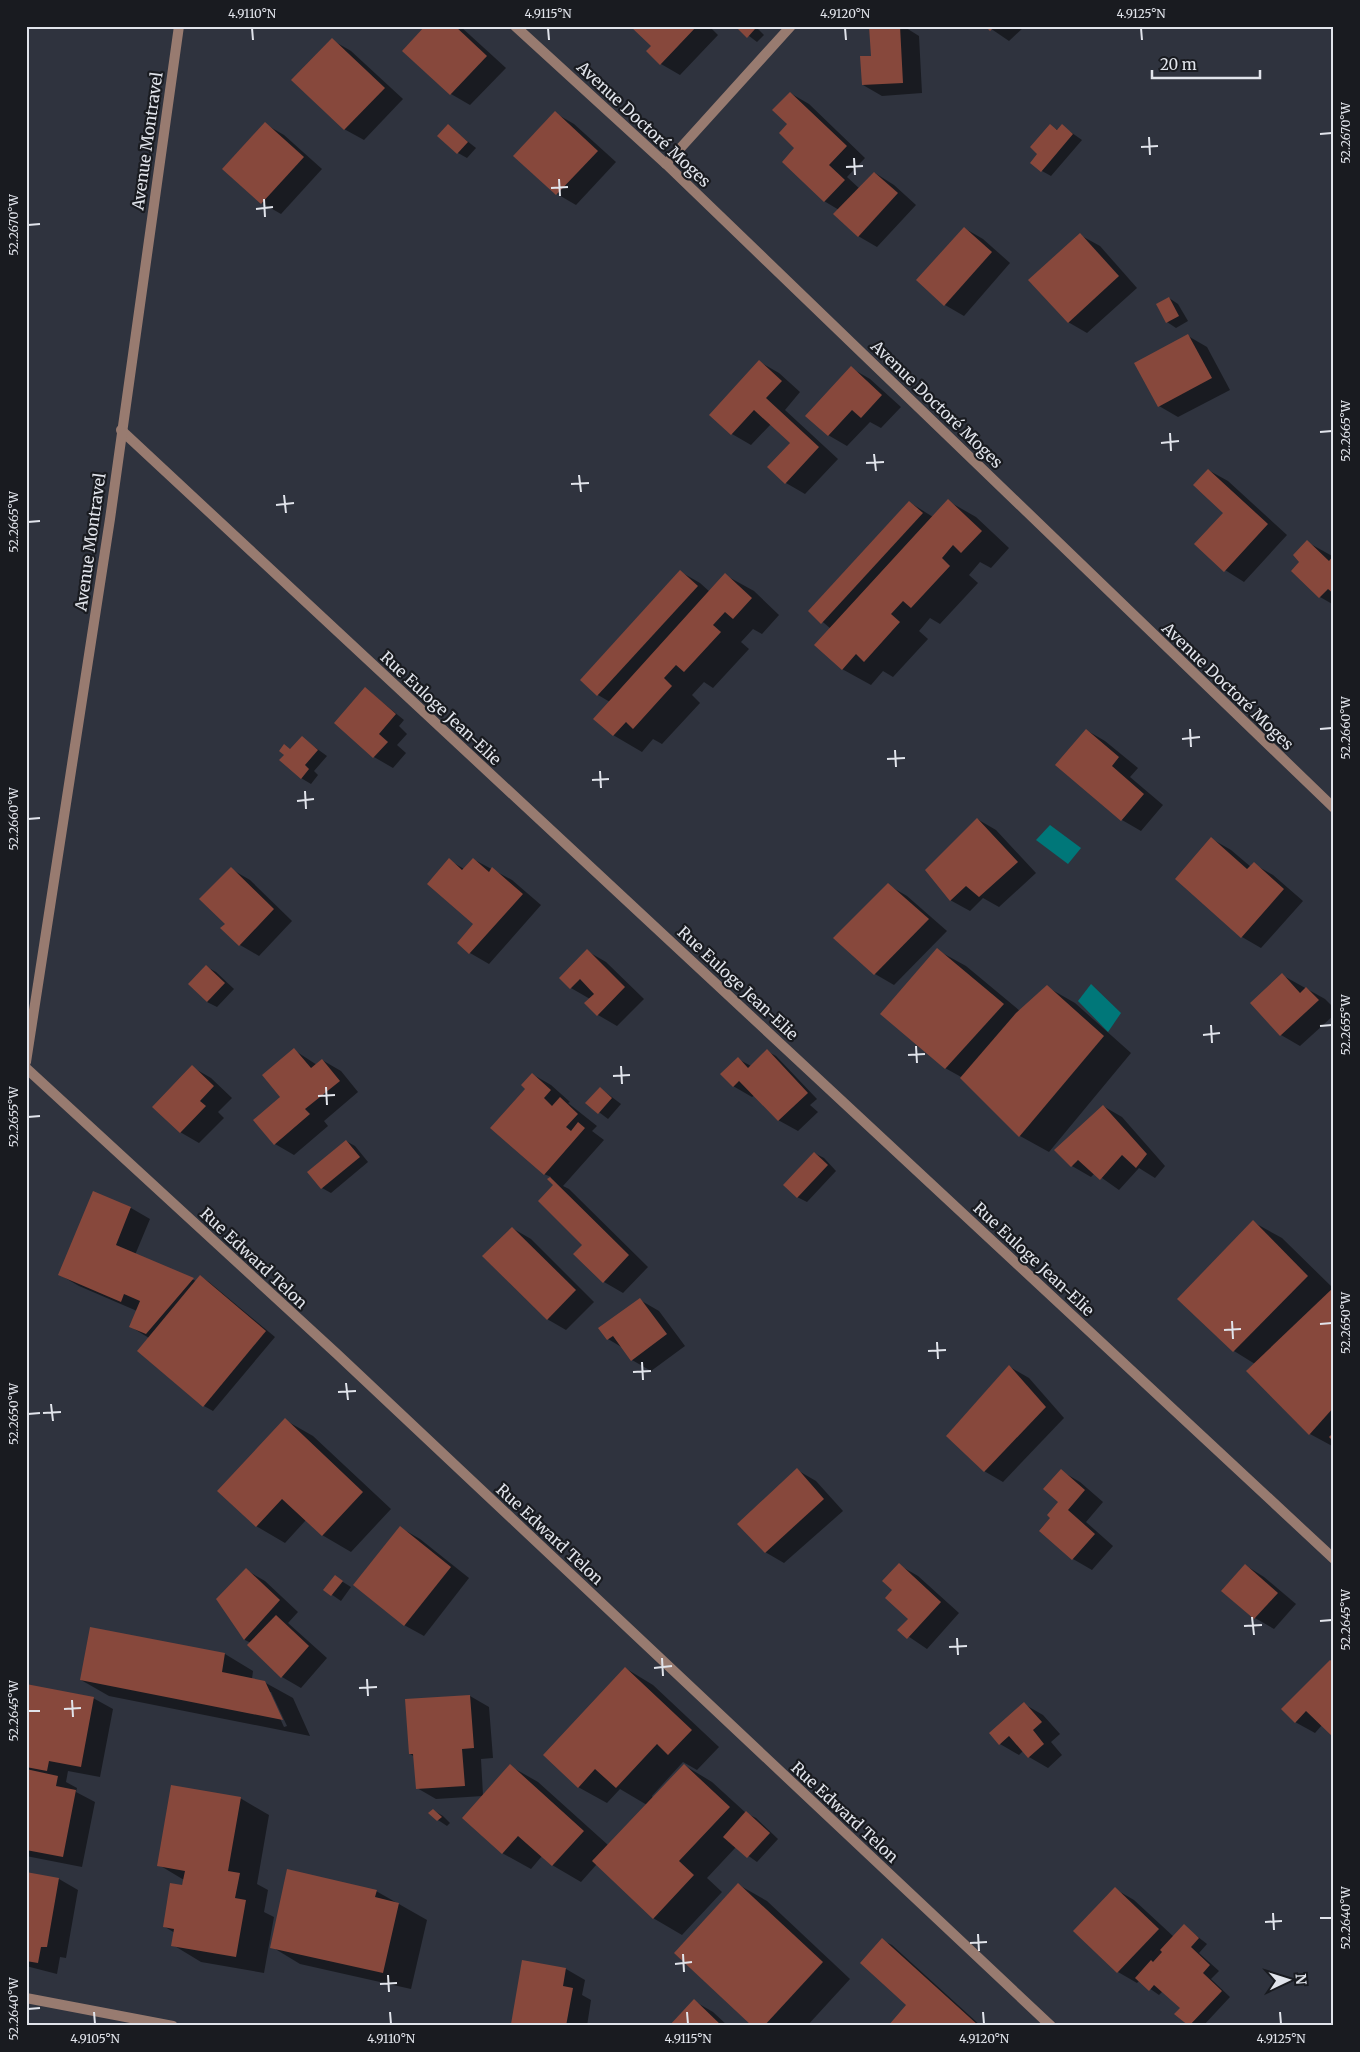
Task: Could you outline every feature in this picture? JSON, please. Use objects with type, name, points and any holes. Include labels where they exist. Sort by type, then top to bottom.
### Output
[{"type":"street","name":"Avenue Montravel","points":[[26,1062],[110,519],[179,26]]},
{"type":"street","name":"Avenue Doctoré Moges","points":[[515,26],[666,164],[1334,808]]},
{"type":"street","points":[[666,164],[791,26]]},
{"type":"street","name":"Rue Euloge Jean-Elie","points":[[121,430],[1334,1558]]},
{"type":"street","name":"Rue Edward Telon","points":[[26,1068],[337,1354],[1051,2026]]},
{"type":"street","points":[[26,1998],[172,2026]]},
{"type":"shaded area","points":[[1050,825],[1081,848],[1068,864],[1036,840]]},
{"type":"shaded area","points":[[1091,984],[1121,1013],[1108,1032],[1078,1001]]},
{"type":"building","points":[[425,26],[455,26],[487,56],[450,95],[402,51]]},
{"type":"building","points":[[630,26],[697,26],[660,65],[646,51],[651,46]]},
{"type":"building","points":[[735,26],[753,26],[755,29],[747,38]]},
{"type":"building","points":[[869,26],[900,26],[903,83],[862,85],[860,56],[871,56]]},
{"type":"building","points":[[985,26],[995,26],[990,31]]},
{"type":"building","points":[[332,38],[385,88],[344,130],[291,80]]},
{"type":"building","points":[[790,92],[847,146],[829,165],[845,180],[824,202],[782,162],[794,148],[779,133],[787,124],[772,110]]},
{"type":"building","points":[[555,111],[598,151],[556,195],[513,156]]},
{"type":"building","points":[[265,122],[304,157],[261,204],[222,169]]},
{"type":"building","points":[[448,124],[468,142],[457,154],[437,136]]},
{"type":"building","points":[[1050,124],[1057,130],[1062,124],[1073,134],[1041,172],[1030,163],[1037,154],[1030,147]]},
{"type":"building","points":[[874,172],[898,193],[858,237],[833,214]]},
{"type":"building","points":[[964,227],[992,252],[944,306],[916,280]]},
{"type":"building","points":[[1080,233],[1119,276],[1068,323],[1028,280]]},
{"type":"building","points":[[1169,297],[1179,316],[1166,323],[1156,304]]},
{"type":"building","points":[[1188,334],[1212,378],[1158,407],[1134,363]]},
{"type":"building","points":[[759,360],[782,381],[766,398],[819,447],[785,484],[767,467],[790,443],[754,410],[731,435],[709,415]]},
{"type":"building","points":[[851,366],[882,395],[861,418],[852,410],[828,436],[805,416]]},
{"type":"building","points":[[1208,469],[1268,524],[1224,572],[1194,544],[1223,513],[1193,485]]},
{"type":"building","points":[[948,499],[982,531],[961,553],[953,545],[942,558],[950,566],[911,608],[903,601],[891,614],[900,622],[864,662],[856,654],[842,670],[814,645]]},
{"type":"building","points":[[909,501],[923,513],[821,624],[808,611]]},
{"type":"building","points":[[1307,540],[1329,561],[1334,555],[1334,594],[1328,589],[1319,598],[1291,571],[1299,562],[1293,555]]},
{"type":"building","points":[[680,570],[698,586],[597,696],[580,680]]},
{"type":"building","points":[[725,573],[752,598],[733,619],[725,612],[713,625],[721,632],[684,672],[676,665],[664,678],[672,686],[633,729],[626,722],[613,736],[593,719]]},
{"type":"building","points":[[365,687],[396,714],[379,734],[388,742],[373,758],[334,723]]},
{"type":"building","points":[[1086,729],[1119,757],[1112,766],[1144,794],[1121,821],[1055,765]]},
{"type":"building","points":[[302,736],[318,750],[305,765],[309,769],[301,779],[279,760],[284,755],[279,751],[284,744],[290,749]]},
{"type":"building","points":[[977,818],[1018,862],[979,897],[966,886],[950,901],[925,870]]},
{"type":"building","points":[[1211,837],[1247,869],[1254,862],[1284,889],[1241,938],[1175,879]]},
{"type":"building","points":[[449,858],[462,870],[473,858],[489,872],[492,867],[523,894],[469,954],[457,943],[473,924],[427,884]]},
{"type":"building","points":[[231,867],[274,909],[239,946],[220,928],[225,924],[199,899]]},
{"type":"building","points":[[888,883],[929,919],[874,975],[833,938]]},
{"type":"building","points":[[937,948],[1004,1004],[945,1069],[880,1014]]},
{"type":"building","points":[[587,949],[625,987],[597,1016],[584,1003],[594,994],[580,979],[570,989],[559,978]]},
{"type":"building","points":[[206,965],[225,983],[207,1002],[188,984]]},
{"type":"building","points":[[1282,973],[1300,993],[1306,987],[1319,1000],[1280,1036],[1250,1003]]},
{"type":"building","points":[[1047,985],[1104,1036],[1019,1137],[960,1078],[1016,1013]]},
{"type":"building","points":[[294,1048],[311,1068],[322,1059],[340,1081],[305,1109],[310,1114],[274,1145],[253,1120],[280,1097],[262,1075]]},
{"type":"building","points":[[767,1049],[808,1093],[778,1121],[739,1081],[733,1087],[720,1074],[738,1057],[748,1068]]},
{"type":"building","points":[[192,1065],[214,1086],[200,1101],[206,1106],[180,1133],[152,1107]]},
{"type":"building","points":[[532,1073],[551,1090],[544,1098],[552,1106],[560,1097],[578,1114],[566,1127],[571,1131],[578,1122],[585,1128],[544,1175],[490,1128],[525,1089],[521,1085]]},
{"type":"building","points":[[600,1087],[612,1098],[598,1114],[585,1103]]},
{"type":"building","points":[[1103,1105],[1147,1154],[1136,1168],[1122,1155],[1100,1180],[1078,1160],[1071,1167],[1054,1150]]},
{"type":"building","points":[[346,1140],[360,1157],[321,1189],[307,1172]]},
{"type":"building","points":[[814,1152],[828,1165],[797,1198],[783,1185]]},
{"type":"building","points":[[550,1177],[629,1255],[603,1283],[573,1254],[582,1245],[538,1201],[553,1185],[547,1179]]},
{"type":"building","points":[[93,1191],[131,1207],[116,1245],[194,1278],[146,1334],[129,1327],[140,1301],[124,1294],[121,1302],[58,1275]]},
{"type":"building","points":[[1253,1220],[1308,1276],[1233,1352],[1177,1299]]},
{"type":"building","points":[[512,1227],[576,1290],[547,1320],[482,1256]]},
{"type":"building","points":[[200,1275],[266,1331],[203,1407],[137,1351]]},
{"type":"building","points":[[1334,1287],[1334,1407],[1309,1435],[1246,1371]]},
{"type":"building","points":[[640,1298],[667,1334],[631,1361],[613,1336],[607,1340],[598,1328]]},
{"type":"building","points":[[1009,1365],[1046,1407],[984,1472],[946,1436]]},
{"type":"building","points":[[285,1418],[363,1492],[322,1536],[282,1499],[256,1527],[217,1491]]},
{"type":"building","points":[[1334,1432],[1334,1442],[1329,1437]]},
{"type":"building","points":[[797,1468],[824,1499],[765,1553],[737,1524]]},
{"type":"building","points":[[1061,1469],[1085,1490],[1068,1510],[1095,1534],[1072,1560],[1039,1531],[1050,1518],[1047,1515],[1058,1502],[1043,1489]]},
{"type":"building","points":[[400,1526],[451,1567],[404,1626],[353,1585]]},
{"type":"building","points":[[899,1563],[941,1602],[907,1639],[897,1630],[908,1619],[885,1598],[892,1590],[882,1581]]},
{"type":"building","points":[[1245,1564],[1278,1593],[1254,1619],[1221,1591]]},
{"type":"building","points":[[246,1568],[280,1600],[244,1640],[216,1599]]},
{"type":"building","points":[[335,1575],[343,1581],[331,1596],[323,1590]]},
{"type":"building","points":[[276,1615],[309,1646],[281,1678],[247,1645]]},
{"type":"building","points":[[90,1627],[225,1653],[222,1672],[265,1681],[283,1720],[80,1680]]},
{"type":"building","points":[[1330,1660],[1334,1663],[1334,1738],[1306,1711],[1295,1723],[1281,1709]]},
{"type":"building","points":[[625,1667],[692,1730],[668,1755],[657,1744],[616,1788],[595,1769],[578,1788],[543,1755]]},
{"type":"building","points":[[26,1684],[94,1697],[81,1767],[49,1761],[47,1771],[26,1767]]},
{"type":"building","points":[[470,1695],[474,1748],[462,1749],[465,1786],[416,1789],[413,1754],[409,1754],[405,1699]]},
{"type":"building","points":[[1024,1702],[1042,1722],[1033,1730],[1044,1744],[1028,1758],[1009,1736],[999,1745],[989,1733]]},
{"type":"building","points":[[510,1764],[584,1831],[552,1866],[518,1836],[502,1854],[462,1818]]},
{"type":"building","points":[[684,1764],[730,1807],[679,1861],[694,1875],[653,1919],[592,1861]]},
{"type":"building","points":[[26,1769],[58,1776],[56,1786],[76,1790],[63,1857],[26,1850]]},
{"type":"building","points":[[171,1785],[241,1797],[228,1871],[240,1873],[235,1898],[246,1900],[236,1957],[171,1946],[174,1929],[163,1927],[170,1883],[182,1885],[185,1871],[157,1866]]},
{"type":"building","points":[[433,1809],[442,1817],[437,1821],[428,1813]]},
{"type":"building","points":[[746,1811],[770,1833],[747,1858],[723,1837]]},
{"type":"building","points":[[287,1869],[377,1890],[375,1897],[399,1903],[383,1973],[270,1948]]},
{"type":"building","points":[[26,1872],[59,1878],[47,1947],[41,1947],[38,1963],[26,1961]]},
{"type":"building","points":[[738,1883],[823,1962],[764,2026],[752,2026],[674,1953]]},
{"type":"building","points":[[1115,1887],[1159,1929],[1117,1973],[1073,1931]]},
{"type":"building","points":[[1184,1924],[1199,1938],[1191,1947],[1210,1965],[1203,1973],[1222,1991],[1189,2026],[1174,2014],[1180,2008],[1154,1985],[1149,1991],[1135,1978],[1151,1960],[1153,1962],[1162,1952],[1160,1950]]},
{"type":"building","points":[[882,1938],[979,2026],[888,2026],[906,2005],[860,1963]]},
{"type":"building","points":[[522,1960],[566,1968],[563,1986],[573,1988],[566,2026],[511,2024]]},
{"type":"building","points":[[694,1999],[722,2026],[669,2026]]}]
